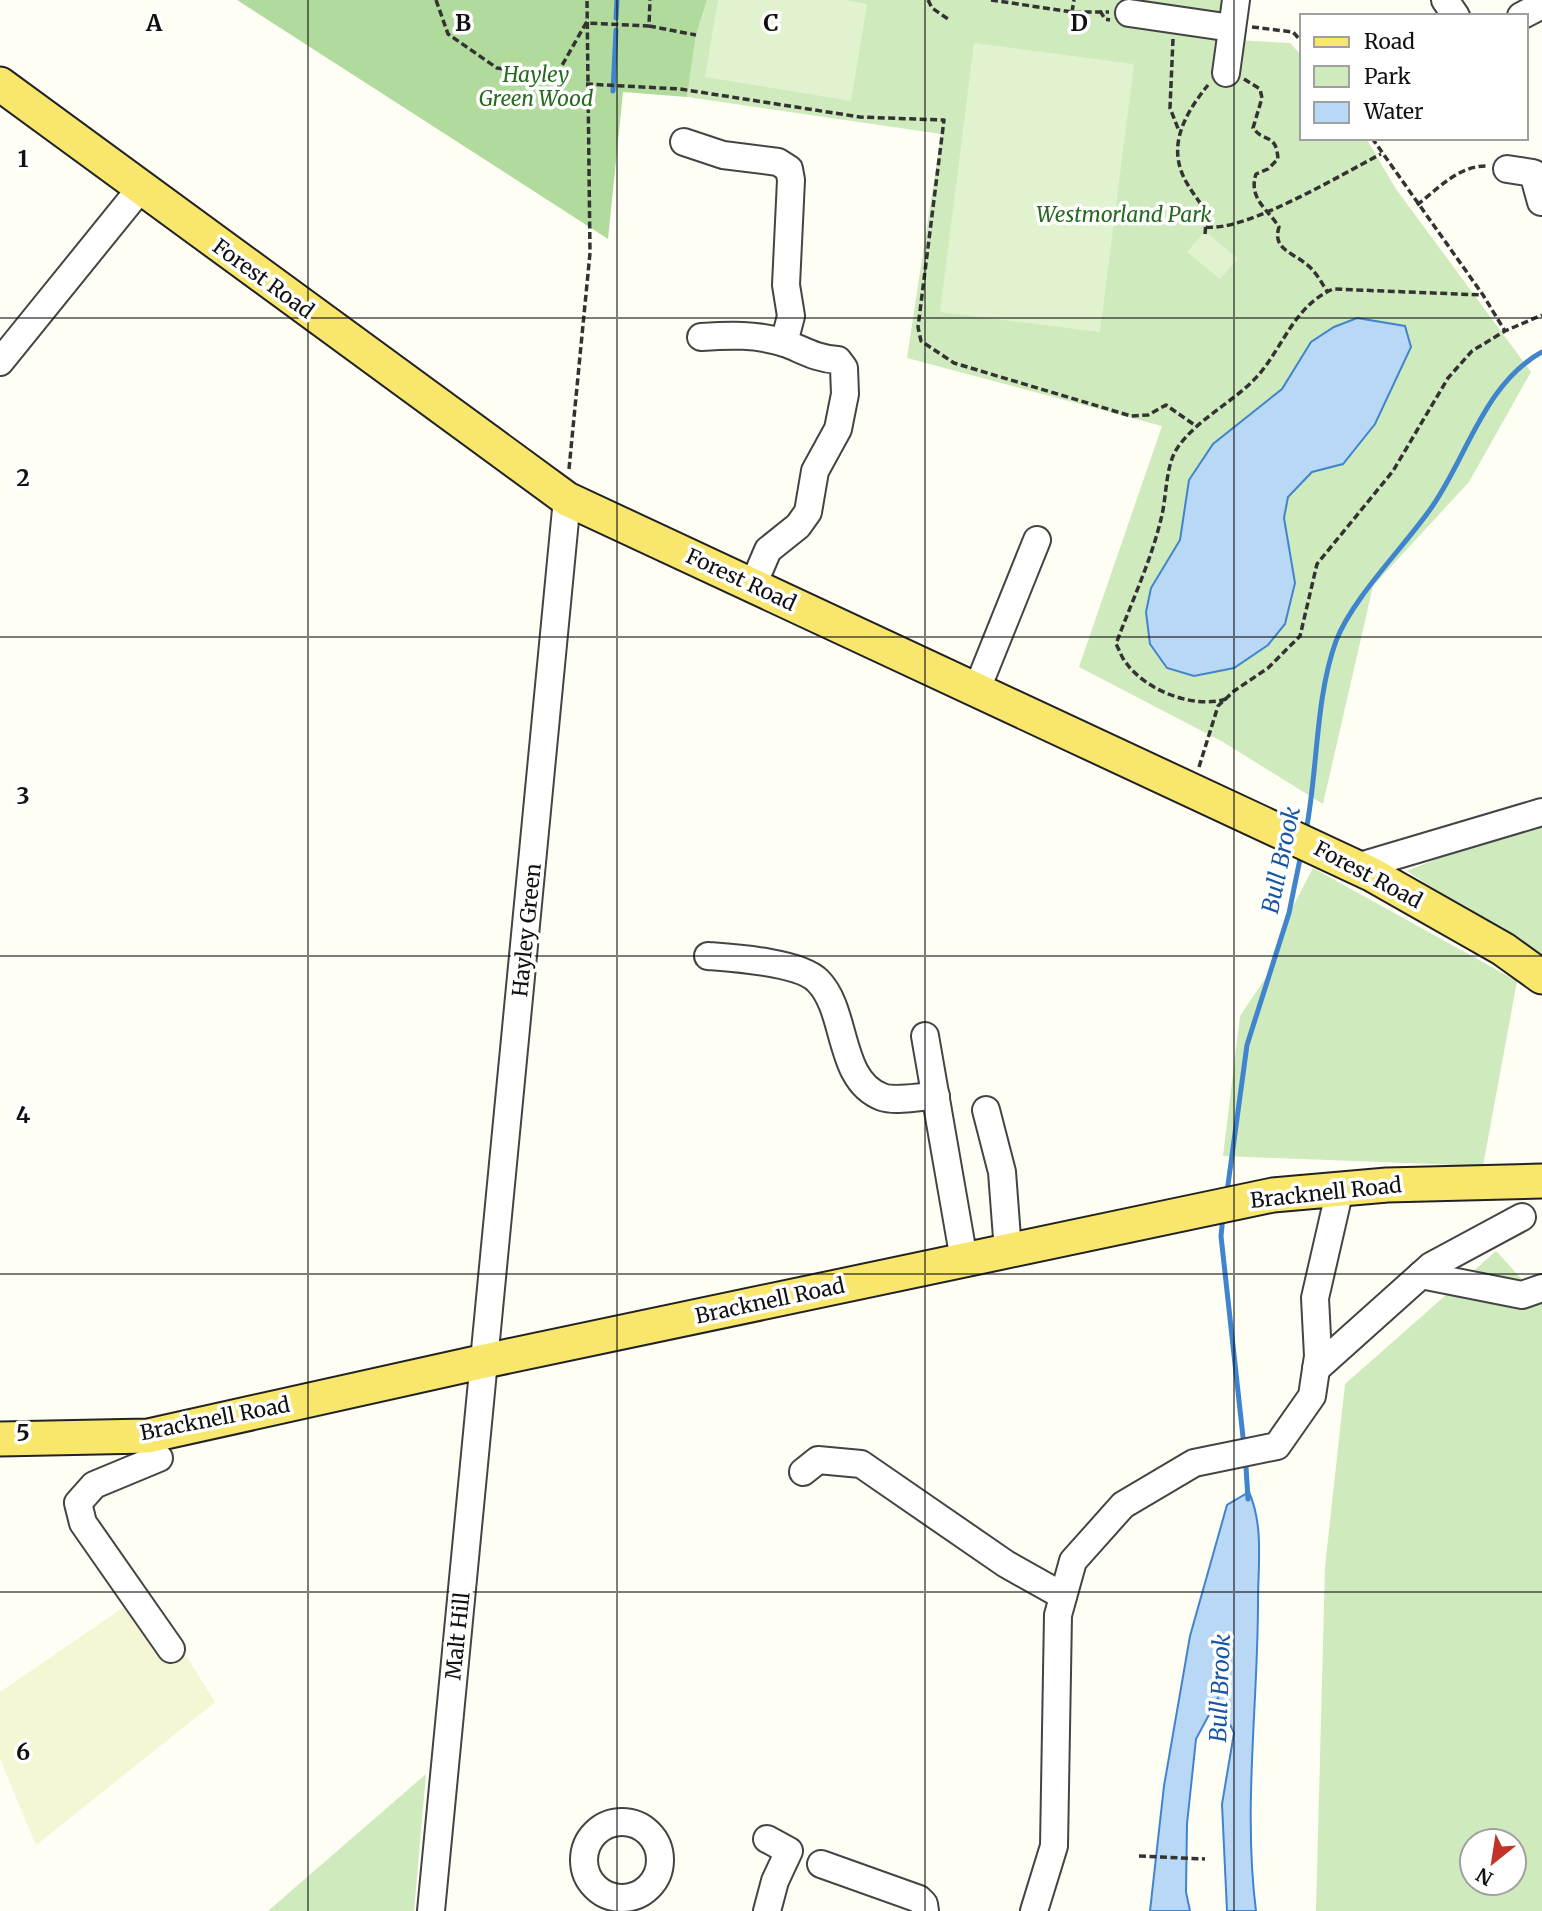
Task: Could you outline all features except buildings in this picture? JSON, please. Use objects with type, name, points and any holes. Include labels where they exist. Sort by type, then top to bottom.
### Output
[{"type":"main road","name":"Forest Road","points":[[0,84],[567,499],[1304,841],[1357,867],[1503,949],[1542,977]]},
{"type":"main road","name":"Bracknell Road","points":[[0,1439],[148,1436],[485,1361],[1273,1195],[1340,1189],[1542,1181]]},
{"type":"street","points":[[1226,73],[1238,27],[1236,0]]},
{"type":"street","points":[[1525,14],[1542,5]]},
{"type":"street","points":[[1123,17],[1238,27]]},
{"type":"street","points":[[684,142],[723,155],[778,162],[789,169],[791,180],[786,285],[791,316],[784,343]]},
{"type":"street","points":[[1527,169],[1541,202]]},
{"type":"street","points":[[0,362],[140,189]]},
{"type":"street","points":[[701,337],[743,334],[784,343],[813,356],[838,360],[844,368],[845,394],[838,429],[815,471],[808,512],[798,526],[768,550],[753,585]]},
{"type":"street","name":"Hayley Green","points":[[485,1361],[567,499]]},
{"type":"street","points":[[977,689],[1037,540]]},
{"type":"street","points":[[1357,867],[1542,812]]},
{"type":"street","points":[[708,956],[785,967],[818,980],[830,999],[856,1074],[866,1085],[883,1097],[936,1096]]},
{"type":"street","points":[[925,1035],[964,1260]]},
{"type":"street","points":[[986,1110],[1002,1172],[1008,1251]]},
{"type":"street","points":[[1034,1911],[1054,1846],[1058,1615],[1073,1561],[1123,1505],[1194,1463],[1277,1446],[1312,1396],[1318,1356],[1315,1298],[1340,1189]]},
{"type":"street","points":[[1316,1369],[1420,1275],[1522,1217]]},
{"type":"street","points":[[1420,1275],[1522,1295],[1542,1288]]},
{"type":"street","name":"Malt Hill","points":[[431,1911],[485,1361]]},
{"type":"street","points":[[159,1458],[94,1485],[78,1503],[83,1522],[171,1650]]},
{"type":"street","points":[[803,1472],[818,1460],[860,1464],[1006,1564],[1063,1596]]},
{"type":"street","points":[[630,1823],[647,1831],[660,1856],[657,1876],[640,1903],[615,1897],[603,1902],[584,1862],[589,1842],[602,1827],[630,1823]]},
{"type":"street","points":[[766,1839],[789,1851],[775,1881],[767,1911]]},
{"type":"street","points":[[821,1864],[919,1899],[924,1904],[925,1911]]},
{"type":"path","points":[[436,0],[448,34],[497,68],[556,76],[586,23]]},
{"type":"path","points":[[567,499],[590,253],[587,0]]},
{"type":"path","points":[[649,26],[650,0]]},
{"type":"path","points":[[928,0],[932,8],[948,19]]},
{"type":"path","points":[[991,0],[1072,12],[1100,11],[1123,17]]},
{"type":"path","points":[[1034,6],[1035,0]]},
{"type":"path","points":[[1072,12],[1074,0]]},
{"type":"path","points":[[1100,11],[1105,19],[1123,17]]},
{"type":"path","points":[[586,23],[649,26],[696,35]]},
{"type":"path","points":[[1238,27],[1293,32],[1300,40]]},
{"type":"path","points":[[1173,33],[1170,108],[1180,132]]},
{"type":"path","points":[[1205,234],[1206,209],[1181,172],[1177,154],[1180,132],[1194,102],[1214,77],[1226,73],[1253,82],[1260,89],[1262,98],[1253,128],[1271,138],[1277,146],[1278,159],[1268,169],[1256,174],[1253,183],[1264,212],[1279,227],[1276,237],[1279,246],[1309,265],[1327,291]]},
{"type":"path","points":[[586,84],[680,89],[860,117],[944,120],[918,327],[921,341],[954,363],[1131,416],[1148,415],[1166,405],[1196,426]]},
{"type":"path","points":[[1372,140],[1483,295],[1505,331]]},
{"type":"path","points":[[1206,227],[1230,226],[1264,212],[1381,154]]},
{"type":"path","points":[[1417,205],[1456,174],[1473,166],[1527,169]]},
{"type":"path","points":[[1226,699],[1211,704],[1158,690],[1127,665],[1116,645],[1161,521],[1176,449],[1196,426],[1245,389],[1261,371],[1294,320],[1312,299],[1327,291],[1333,289],[1483,295]]},
{"type":"path","points":[[1192,789],[1218,706],[1268,668],[1300,636],[1317,565],[1393,471],[1448,378],[1472,351],[1505,331],[1542,316]]},
{"type":"path","points":[[1139,1856],[1205,1859]]},
{"type":"green space","name":"Hayley Green Wood","points":[[237,0],[707,0],[696,35],[687,97],[623,92],[608,239]]},
{"type":"green space","name":"Westmorland Park","points":[[707,0],[1223,0],[1218,39],[1290,43],[1300,54],[1300,140],[1367,140],[1396,189],[1531,372],[1469,482],[1373,586],[1323,804],[1223,742],[1079,667],[1162,426],[907,358],[941,134],[687,97],[696,35]]},
{"type":"green space","points":[[718,0],[845,0],[867,4],[851,101],[705,77]]},
{"type":"green space","points":[[974,43],[1134,64],[1100,332],[940,312]]},
{"type":"green space","points":[[1205,231],[1238,259],[1220,279],[1187,252]]},
{"type":"green space","points":[[1542,816],[1542,960],[1407,871]]},
{"type":"green space","points":[[1313,868],[1517,981],[1483,1166],[1223,1156],[1240,1016],[1275,964],[1289,914]]},
{"type":"green space","points":[[1496,1251],[1530,1288],[1542,1285],[1542,1911],[1316,1911],[1325,1567],[1345,1384]]},
{"type":"green space","points":[[146,1592],[215,1702],[36,1845],[0,1759],[0,1692]]},
{"type":"green space","points":[[426,1774],[414,1911],[268,1911]]},
{"type":"water","points":[[1357,318],[1405,326],[1411,347],[1375,424],[1343,464],[1312,472],[1288,497],[1284,518],[1295,583],[1285,624],[1268,645],[1234,668],[1194,676],[1167,668],[1150,644],[1146,612],[1151,588],[1180,540],[1189,480],[1213,444],[1282,389],[1311,342],[1334,327]]},
{"type":"water","points":[[1249,1492],[1257,1518],[1259,1546],[1251,1795],[1252,1873],[1256,1911],[1227,1911],[1222,1804],[1234,1733],[1218,1698],[1196,1739],[1187,1824],[1186,1892],[1190,1911],[1150,1911],[1164,1786],[1190,1636],[1227,1505]]},
{"type":"waterway","points":[[616,18],[617,0]]},
{"type":"waterway","points":[[613,91],[616,30]]},
{"type":"waterway","name":"Bull Brook","points":[[1306,831],[1324,687],[1329,663],[1343,625],[1365,591],[1429,511],[1490,403],[1522,366],[1542,352]]},
{"type":"waterway","name":"Bull Brook","points":[[1227,1192],[1247,1045],[1289,913],[1301,854]]},
{"type":"waterway","name":"Bull Brook","points":[[1223,1216],[1221,1236],[1243,1437]]},
{"type":"waterway","name":"Bull Brook","points":[[1246,1467],[1248,1499]]}]
